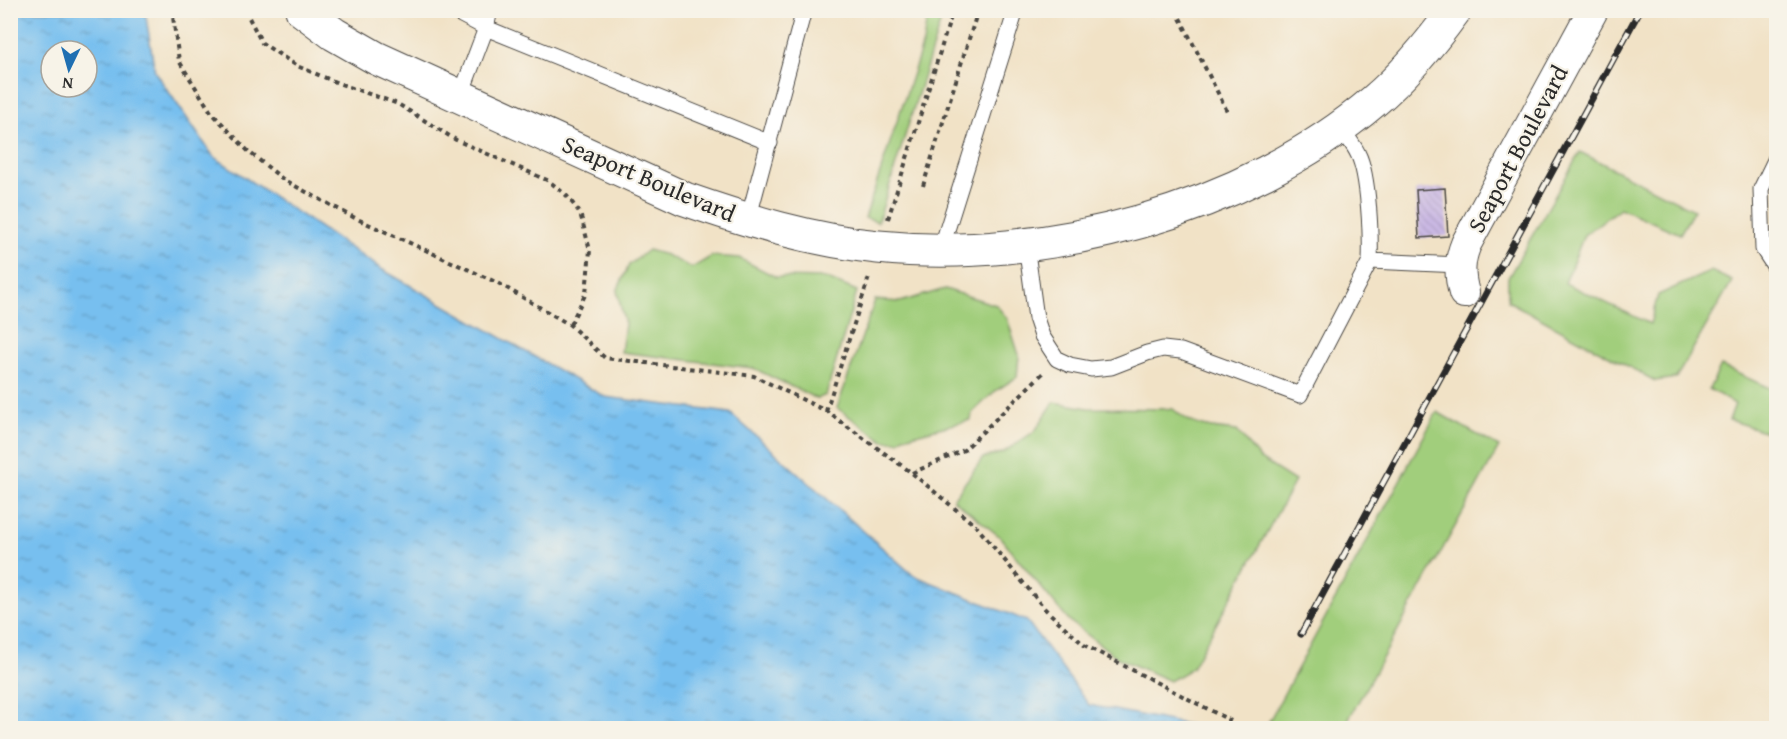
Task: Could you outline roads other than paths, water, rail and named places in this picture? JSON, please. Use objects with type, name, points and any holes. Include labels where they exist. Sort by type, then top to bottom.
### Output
[{"type":"main road","name":"Seaport Boulevard","points":[[302,10],[334,34],[376,58],[685,199],[791,232],[879,247],[941,249],[1026,244],[1123,226],[1202,202],[1269,170],[1341,127],[1402,76],[1430,45],[1455,10]]},
{"type":"street","name":"Seaport Boulevard","points":[[1462,279],[1466,244],[1593,10]]},
{"type":"lane","points":[[452,10],[486,28],[770,143]]},
{"type":"lane","points":[[460,97],[486,28],[490,10]]},
{"type":"lane","points":[[748,220],[804,10]]},
{"type":"lane","points":[[941,249],[1016,10]]},
{"type":"lane","points":[[1026,244],[1036,318],[1042,336],[1057,358],[1091,369],[1111,367],[1163,349],[1181,351],[1300,395],[1370,261],[1371,245],[1364,171],[1358,154],[1341,127]]},
{"type":"lane","points":[[1776,158],[1761,189],[1763,249],[1776,269]]},
{"type":"lane","points":[[1370,261],[1462,279]]},
{"type":"water","points":[[10,11],[145,11],[155,72],[213,156],[383,270],[605,397],[730,413],[913,575],[1027,621],[1089,705],[1205,728],[11,728]]},
{"type":"railway","points":[[1301,634],[1640,10]]}]
